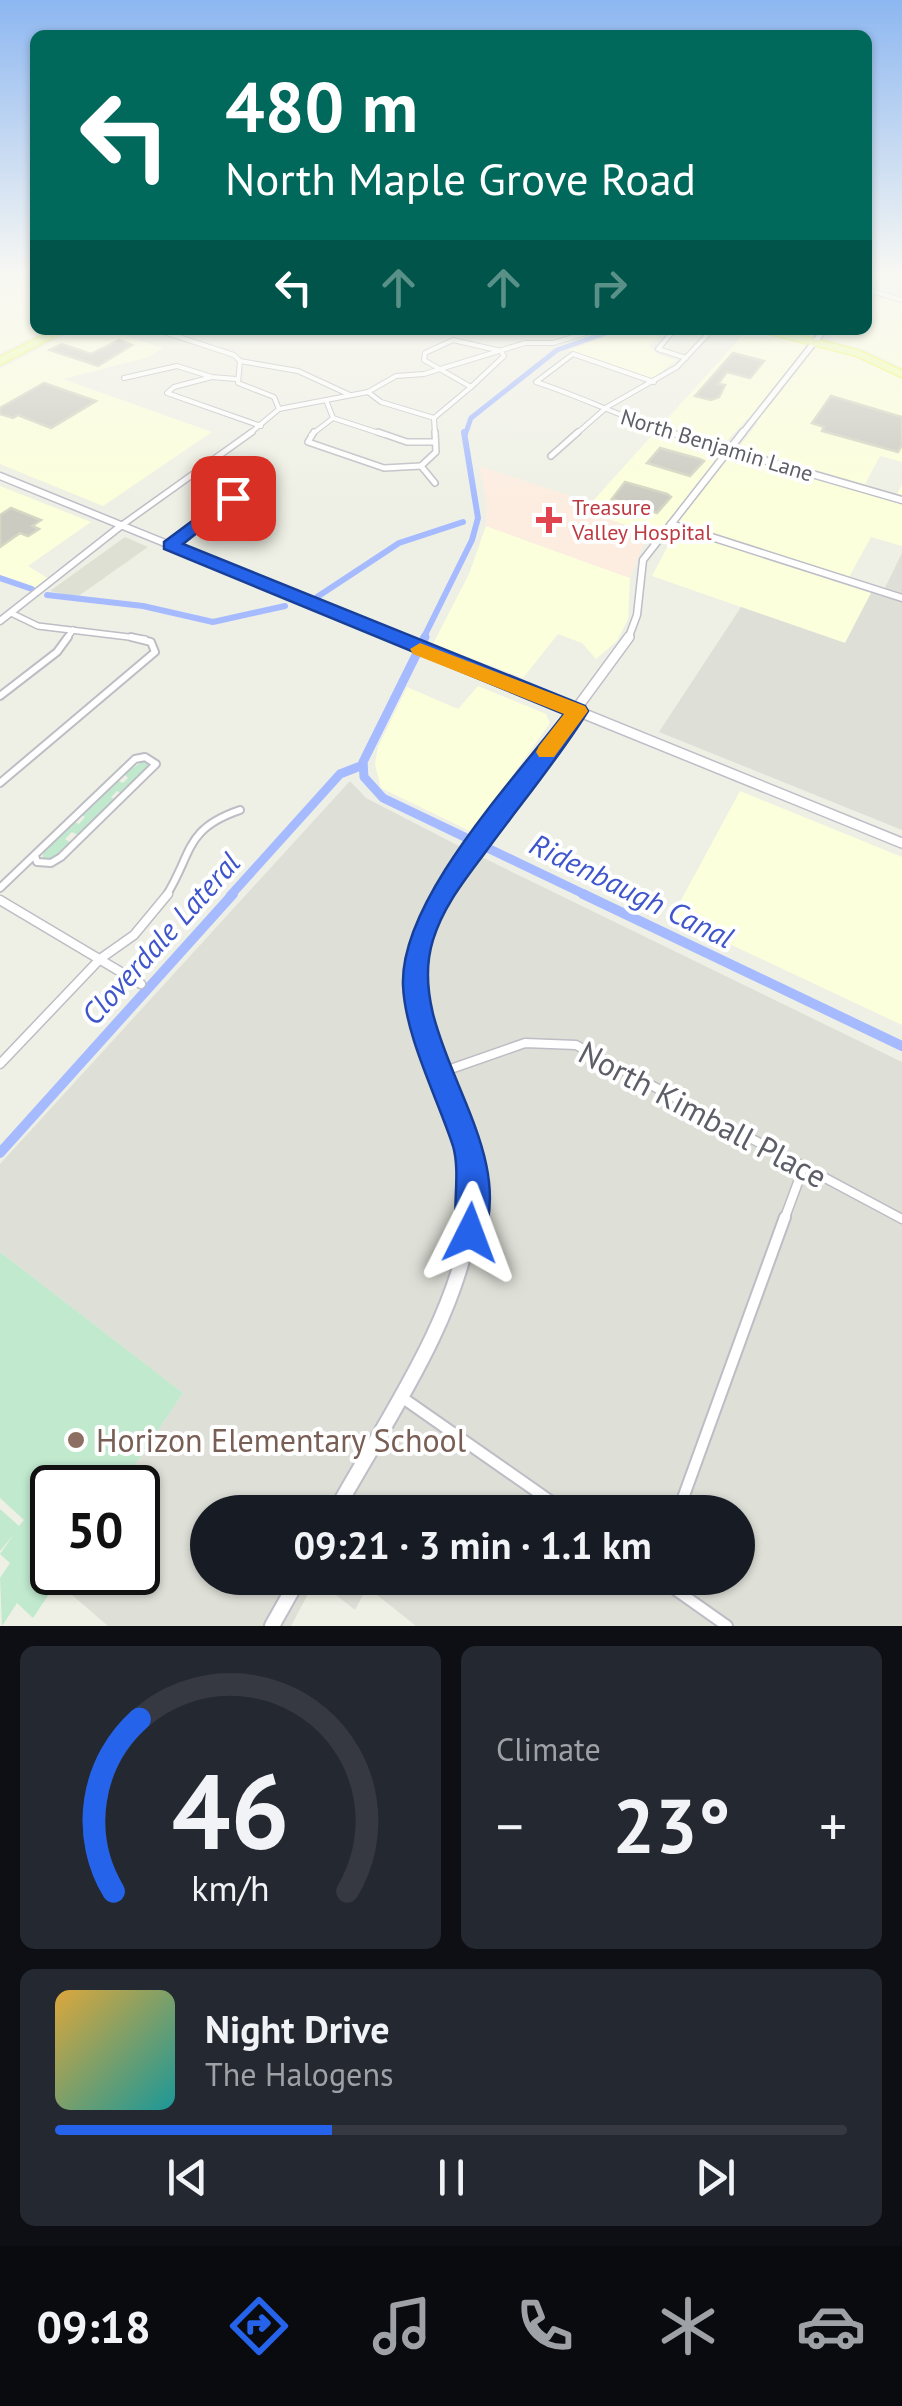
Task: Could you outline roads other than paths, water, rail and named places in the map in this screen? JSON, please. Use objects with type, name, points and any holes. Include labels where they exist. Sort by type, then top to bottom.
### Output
[{"type":"main road","points":[[0,362],[26,348]]},
{"type":"main road","points":[[343,1495],[452,1296],[470,1233],[474,1203],[469,1152],[420,1013],[416,985],[418,948],[430,912],[628,640],[637,616],[643,560],[810,348]]},
{"type":"main road","points":[[838,348],[865,355],[902,374]]},
{"type":"main road","name":"North Benjamin Lane","points":[[729,450],[902,500]]},
{"type":"main road","points":[[0,476],[902,842]]},
{"type":"main road","points":[[671,524],[902,598]]},
{"type":"main road","points":[[0,621],[122,525]]},
{"type":"main road","points":[[272,1626],[289,1595]]},
{"type":"street","points":[[216,348],[240,361],[259,361],[350,394]]},
{"type":"street","points":[[433,348],[423,356],[438,370],[470,387]]},
{"type":"street","points":[[434,418],[502,360],[504,353],[488,348]]},
{"type":"street","points":[[122,525],[279,409],[368,392],[396,376],[438,370],[509,348]]},
{"type":"street","points":[[659,348],[686,358]]},
{"type":"street","points":[[551,456],[604,410],[654,382],[696,348]]},
{"type":"street","name":"North Benjamin Lane","points":[[654,382],[573,354],[536,382],[641,425],[729,450]]},
{"type":"street","points":[[236,379],[240,361]]},
{"type":"street","points":[[124,378],[171,366],[236,379],[274,397],[279,409]]},
{"type":"street","points":[[212,377],[174,387],[168,393],[261,426]]},
{"type":"street","points":[[368,392],[380,402],[434,418]]},
{"type":"street","points":[[326,400],[333,418]]},
{"type":"street","points":[[333,418],[306,440],[384,468],[421,466],[436,452],[434,418]]},
{"type":"street","points":[[333,418],[407,442],[435,442]]},
{"type":"street","points":[[421,466],[435,482]]},
{"type":"street","points":[[170,546],[252,484]]},
{"type":"street","points":[[0,783],[150,657],[154,647],[143,638],[38,626],[11,613]]},
{"type":"street","points":[[0,696],[57,652],[73,630]]},
{"type":"street","points":[[0,888],[130,763],[140,757],[156,764],[156,769],[61,857],[46,864],[37,862],[35,856]]},
{"type":"street","points":[[0,1064],[100,959],[113,953],[164,899],[199,830],[240,810]]},
{"type":"street","points":[[0,900],[141,984]]},
{"type":"street","name":"North Kimball Place","points":[[442,1072],[524,1042],[559,1040],[576,1045],[902,1219]]},
{"type":"street","points":[[684,1495],[804,1166]]},
{"type":"street","points":[[399,1395],[542,1495]]},
{"type":"street","points":[[683,1595],[727,1626]]},
{"type":"waterway","name":"Ridenbaugh Canal","points":[[465,435],[471,418],[563,348]]},
{"type":"waterway","name":"Ridenbaugh Canal","points":[[423,639],[472,540],[478,518],[464,432]]},
{"type":"waterway","points":[[317,597],[399,543],[463,522]]},
{"type":"waterway","points":[[0,578],[32,589]]},
{"type":"waterway","points":[[47,595],[143,606],[213,622],[285,606]]},
{"type":"waterway","name":"Ridenbaugh Canal","points":[[425,637],[363,762],[364,777],[383,798],[588,896]]},
{"type":"waterway","name":"Cloverdale Lateral","points":[[230,896],[340,774],[363,765]]},
{"type":"waterway","name":"Cloverdale Lateral","points":[[0,1153],[233,894]]},
{"type":"waterway","name":"Ridenbaugh Canal","points":[[583,894],[902,1046]]},
{"type":"place","name":"Treasure Valley Hospital","points":[[549,520]]},
{"type":"place","name":"Horizon Elementary School","points":[[76,1440]]}]
